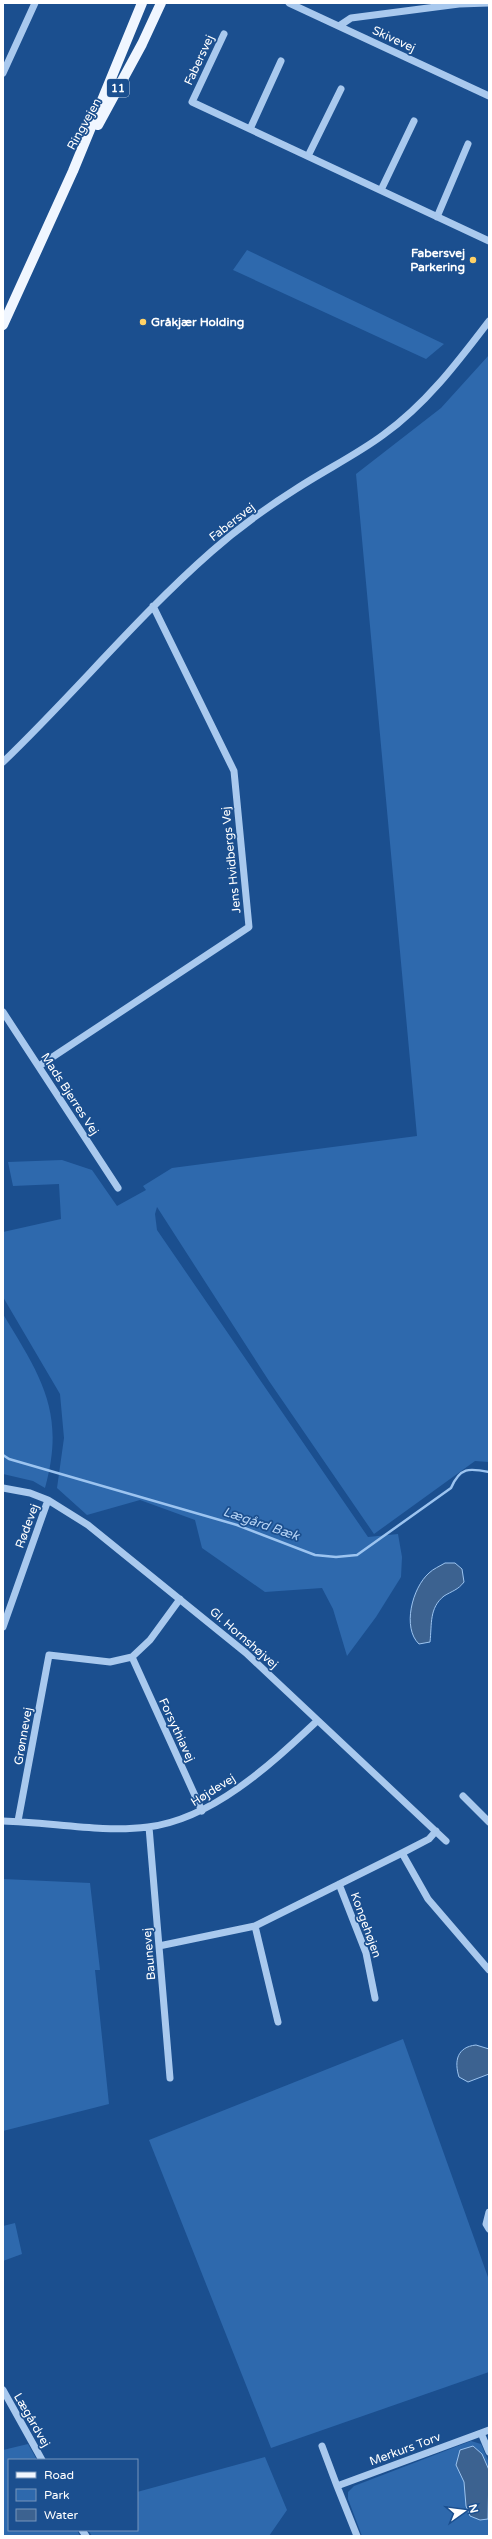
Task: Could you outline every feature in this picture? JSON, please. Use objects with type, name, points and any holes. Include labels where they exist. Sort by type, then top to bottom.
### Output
[{"type":"main road","name":"Ringvejen","points":[[3,325],[73,171],[142,3]]},
{"type":"main road","name":"Ringvejen","points":[[73,171],[142,44],[161,3]]},
{"type":"street","points":[[3,72],[34,3]]},
{"type":"street","name":"Skivevej","points":[[290,3],[489,96]]},
{"type":"street","points":[[339,26],[352,18],[459,4],[489,3]]},
{"type":"street","name":"Fabersvej","points":[[224,34],[192,102],[489,241]]},
{"type":"street","points":[[250,129],[281,60]]},
{"type":"street","points":[[308,156],[341,89]]},
{"type":"street","points":[[381,190],[414,121]]},
{"type":"street","points":[[437,217],[468,144]]},
{"type":"street","name":"Fabersvej","points":[[3,762],[47,720],[153,606],[212,552],[260,513],[383,435],[416,409],[434,391],[489,321]]},
{"type":"street","name":"Jens Hvidbergs Vej","points":[[40,1066],[249,927],[234,771],[153,606]]},
{"type":"street","name":"Mads Bjerres Vej","points":[[3,1012],[40,1066],[118,1188]]},
{"type":"street","name":"Gl. Hornshøjvej","points":[[3,1488],[30,1493],[48,1500],[88,1525],[246,1653],[446,1841]]},
{"type":"street","name":"Rødevej","points":[[3,1627],[48,1500]]},
{"type":"street","points":[[132,1657],[150,1640],[180,1599]]},
{"type":"street","name":"Grønnevej","points":[[18,1821],[49,1655],[110,1662],[132,1657]]},
{"type":"street","name":"Forsythiavej","points":[[132,1657],[202,1811]]},
{"type":"street","name":"Højdevej","points":[[3,1821],[126,1829],[149,1827],[177,1821],[202,1811],[232,1793],[317,1721]]},
{"type":"street","points":[[463,1796],[489,1822]]},
{"type":"street","name":"Baunevej","points":[[149,1827],[170,2078]]},
{"type":"street","name":"Kongehøjen","points":[[159,1946],[255,1926],[429,1839],[436,1831]]},
{"type":"street","points":[[402,1853],[428,1899],[489,1970]]},
{"type":"street","name":"Kongehøjen","points":[[339,1884],[366,1953],[376,1998]]},
{"type":"street","points":[[255,1926],[278,2022]]},
{"type":"street","points":[[489,2212],[486,2224],[489,2229]]},
{"type":"street","name":"Lægårdvej","points":[[3,2390],[41,2459]]},
{"type":"street","name":"Merkurs Torv","points":[[337,2486],[489,2430]]},
{"type":"street","points":[[481,2433],[489,2452]]},
{"type":"street","points":[[322,2446],[357,2536]]},
{"type":"green space","points":[[247,250],[444,344],[426,359],[233,270]]},
{"type":"green space","points":[[489,355],[489,1462],[475,1461],[374,1534],[269,1381],[157,1207],[155,1214],[157,1230],[368,1537],[398,1534],[402,1557],[401,1577],[376,1617],[347,1656],[333,1609],[322,1588],[265,1592],[202,1548],[195,1520],[140,1500],[87,1515],[57,1488],[64,1438],[60,1394],[3,1297],[3,1232],[61,1219],[59,1184],[13,1186],[8,1162],[62,1160],[92,1170],[117,1206],[146,1190],[143,1186],[172,1168],[417,1136],[356,474],[441,408]]},
{"type":"green space","points":[[3,1314],[29,1357],[39,1377],[51,1416],[53,1438],[51,1461],[45,1488],[33,1481],[3,1474]]},
{"type":"green space","points":[[3,1879],[90,1883],[100,1970],[95,1970],[109,2104],[3,2131]]},
{"type":"green space","points":[[403,2039],[489,2280],[489,2372],[271,2448],[149,2140]]},
{"type":"green space","points":[[15,2223],[22,2254],[3,2261],[3,2226]]},
{"type":"green space","points":[[471,2441],[481,2444],[489,2463],[489,2536],[362,2536],[348,2499],[348,2492],[354,2486]]},
{"type":"green space","points":[[28,2444],[36,2459],[8,2459],[8,2531],[78,2531],[80,2536],[3,2536],[3,2450]]},
{"type":"green space","points":[[265,2457],[287,2510],[269,2536],[92,2536],[89,2531],[138,2531],[138,2492]]},
{"type":"water","points":[[445,1563],[455,1563],[462,1569],[464,1582],[457,1589],[444,1596],[439,1601],[432,1617],[430,1642],[419,1644],[414,1637],[411,1628],[411,1608],[414,1598],[423,1580],[431,1572]]},
{"type":"water","points":[[476,2045],[489,2049],[489,2074],[468,2082],[459,2077],[457,2060],[461,2052],[470,2046]]},
{"type":"water","points":[[473,2446],[482,2454],[489,2470],[488,2519],[480,2520],[470,2516],[466,2506],[464,2482],[456,2465],[460,2450]]},
{"type":"waterway","name":"Lægård Bæk","points":[[3,1455],[9,1459],[237,1525],[315,1555],[336,1557],[357,1555],[451,1488],[454,1481],[462,1473],[471,1470],[489,1472]]},
{"type":"place","name":"Fabersvej Parkering","points":[[473,260]]},
{"type":"place","name":"Gråkjær Holding","points":[[143,322]]}]
